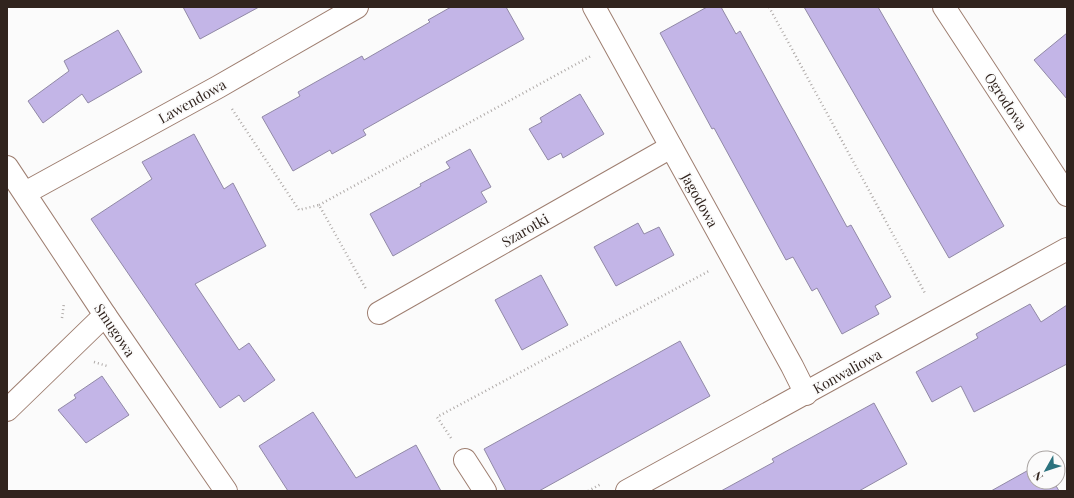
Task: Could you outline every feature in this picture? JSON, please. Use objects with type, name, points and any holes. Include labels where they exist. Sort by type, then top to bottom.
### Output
[{"type":"street","name":"Jagodowa","points":[[594,7],[806,394]]},
{"type":"street","name":"Ogrodowa","points":[[944,7],[1067,195]]},
{"type":"street","name":"Lawendowa","points":[[25,193],[218,87],[349,9]]},
{"type":"street","name":"Szarotki","points":[[379,313],[671,147]]},
{"type":"street","name":"Smugowa","points":[[7,167],[105,315],[226,491]]},
{"type":"street","name":"Konwaliowa","points":[[627,491],[806,394],[1067,249]]},
{"type":"street","points":[[7,410],[105,315]]},
{"type":"street","points":[[466,460],[486,491]]},
{"type":"path","points":[[770,7],[940,319]]},
{"type":"path","points":[[218,87],[299,210],[319,205],[614,43]]},
{"type":"path","points":[[319,205],[379,313]]},
{"type":"path","points":[[466,460],[437,417],[716,268],[731,258]]},
{"type":"path","points":[[61,325],[64,302]]},
{"type":"path","points":[[91,361],[112,368]]},
{"type":"path","points":[[588,491],[601,484]]},
{"type":"building","points":[[183,7],[259,7],[200,39]]},
{"type":"building","points":[[451,7],[506,7],[524,39],[363,130],[366,135],[332,154],[330,150],[293,171],[262,117],[300,96],[298,92],[362,56],[364,60],[430,22],[428,20]]},
{"type":"building","points":[[707,7],[721,7],[736,34],[740,31],[847,227],[851,225],[891,297],[875,306],[879,314],[842,334],[817,288],[812,291],[793,257],[786,260],[660,33]]},
{"type":"building","points":[[804,7],[878,7],[1004,226],[949,258]]},
{"type":"building","points":[[118,30],[142,72],[88,103],[82,94],[43,123],[28,101],[69,71],[64,61]]},
{"type":"building","points":[[1067,33],[1067,99],[1034,60]]},
{"type":"building","points":[[580,94],[604,134],[563,158],[561,153],[548,160],[529,129],[542,122],[540,118]]},
{"type":"building","points":[[194,134],[224,189],[233,183],[266,246],[195,284],[239,350],[249,343],[275,380],[244,402],[239,395],[220,408],[91,219],[152,179],[142,162]]},
{"type":"building","points":[[470,149],[491,187],[481,192],[487,202],[393,256],[370,214],[450,168],[446,162]]},
{"type":"building","points":[[638,223],[644,234],[659,227],[674,255],[616,286],[594,247]]},
{"type":"building","points":[[541,275],[568,325],[522,350],[495,300]]},
{"type":"building","points":[[1030,304],[1041,322],[1067,305],[1067,364],[974,412],[961,386],[932,402],[916,372],[978,338],[976,334]]},
{"type":"building","points":[[680,341],[710,396],[539,491],[506,491],[484,449]]},
{"type":"building","points":[[102,376],[129,415],[86,443],[58,410],[76,398],[74,395]]},
{"type":"building","points":[[874,403],[907,464],[859,491],[721,491],[774,462],[772,459]]},
{"type":"building","points":[[313,412],[356,478],[416,445],[441,491],[288,491],[259,446]]},
{"type":"building","points":[[1026,471],[1026,490],[1059,491],[991,491]]}]
